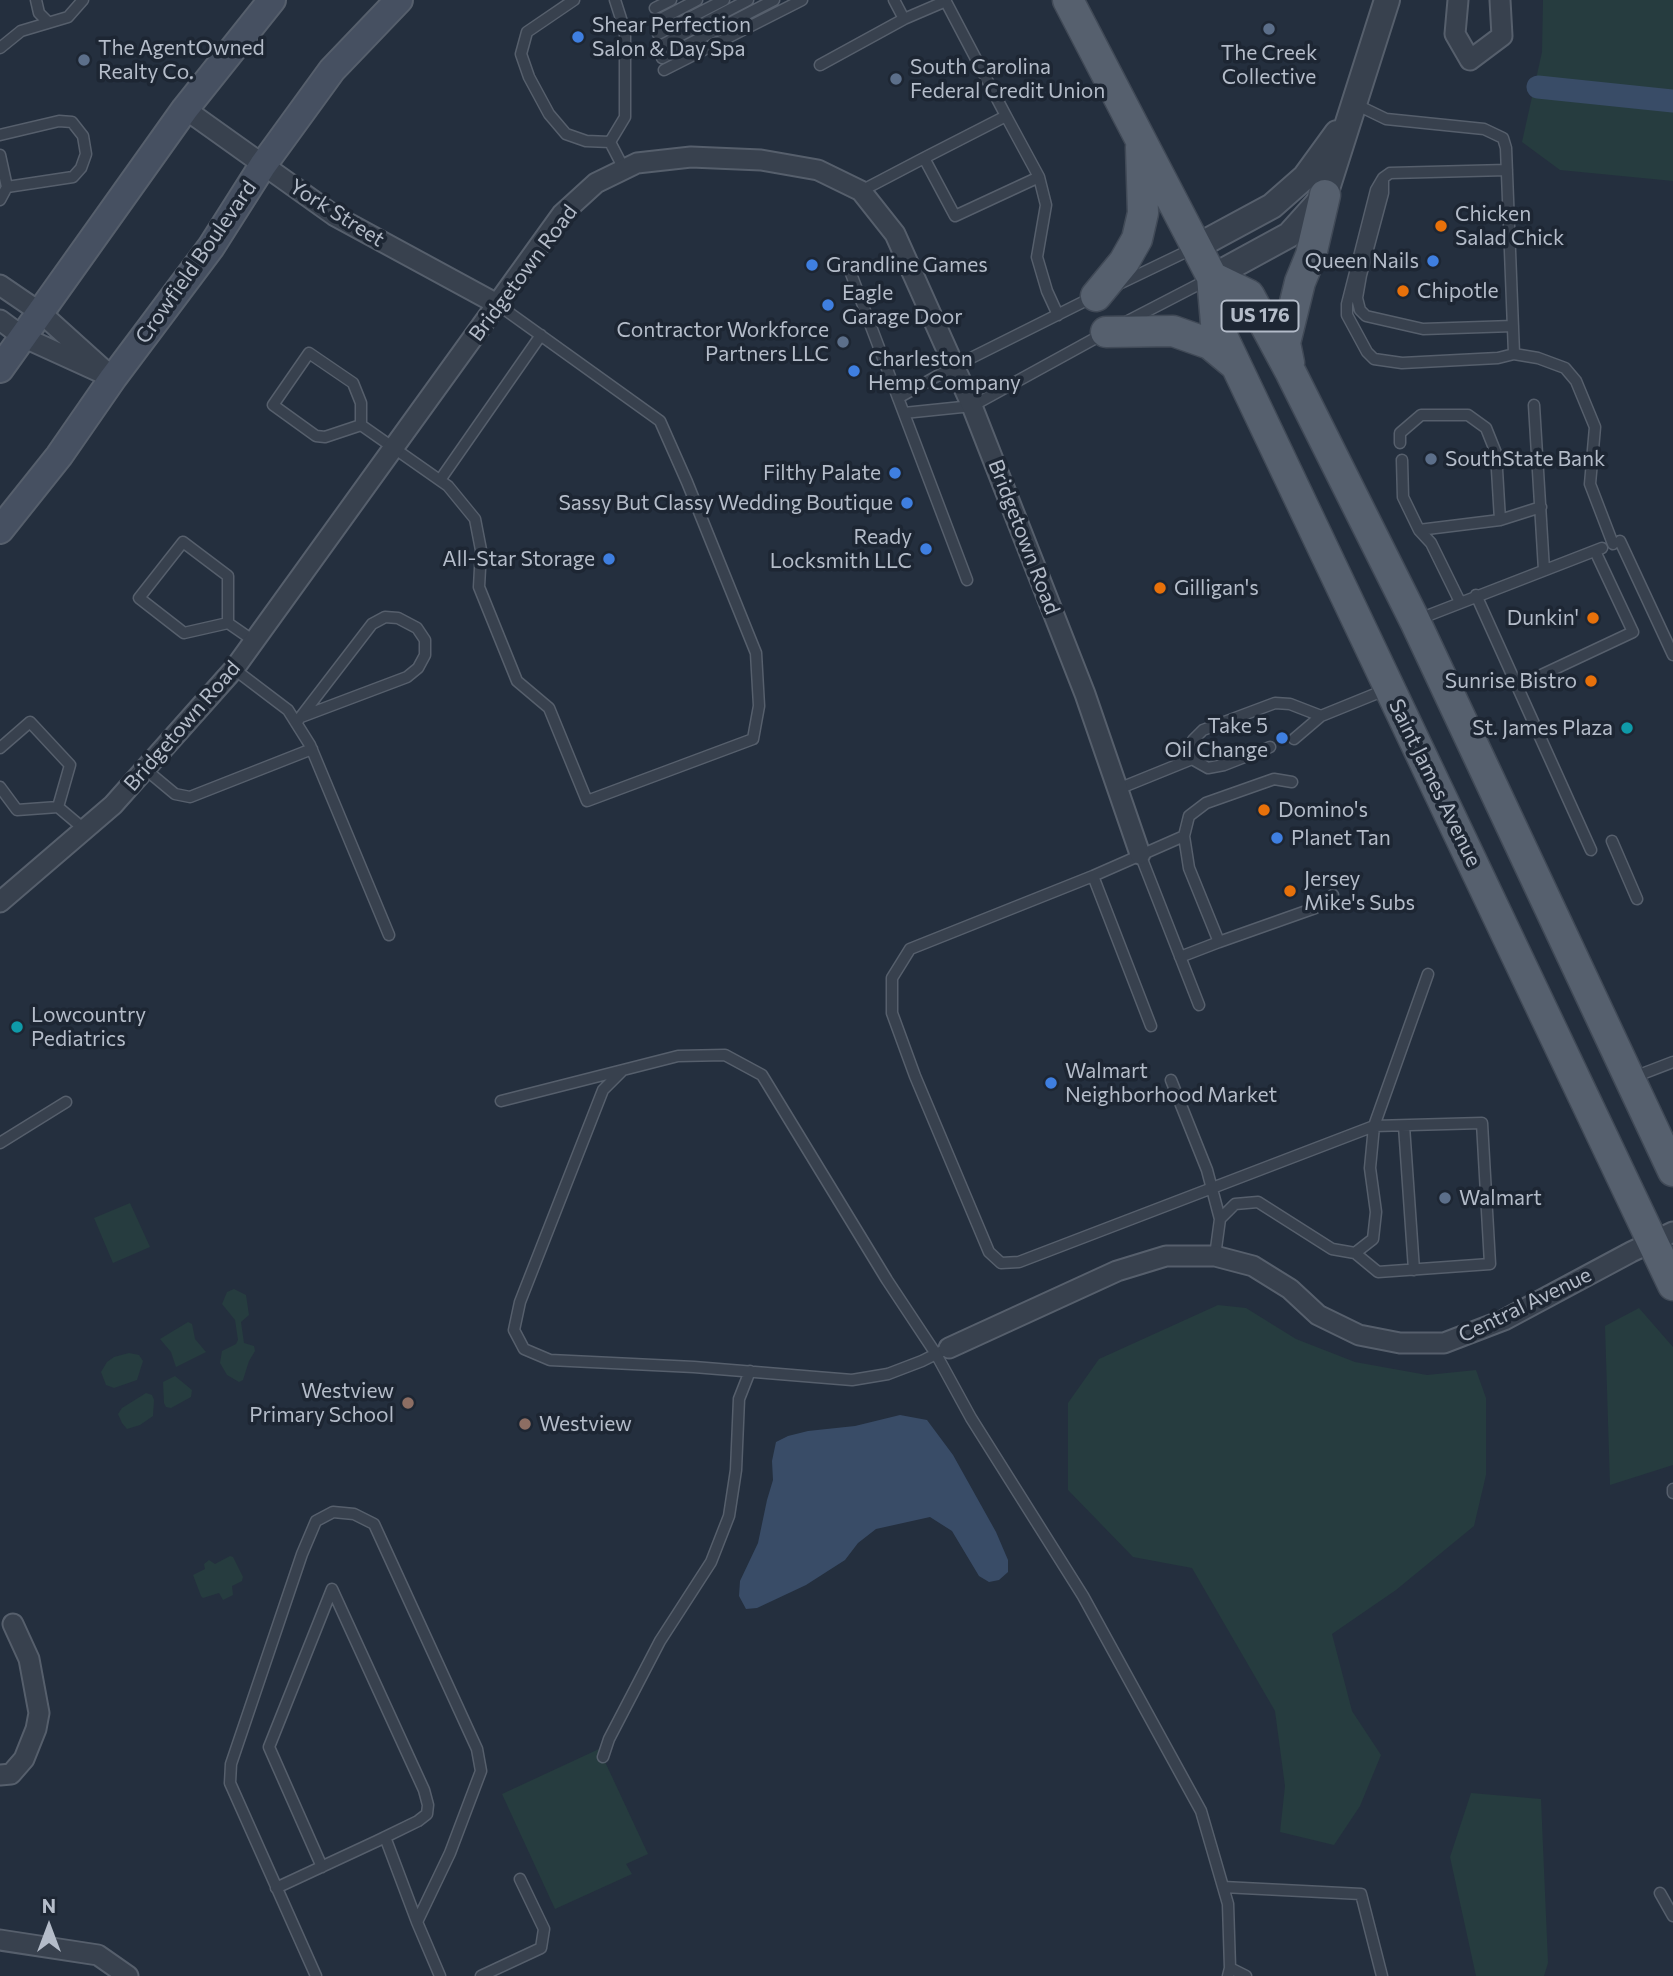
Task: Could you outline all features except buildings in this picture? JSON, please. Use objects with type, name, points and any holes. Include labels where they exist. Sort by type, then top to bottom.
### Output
[{"type":"main road","points":[[0,369],[185,109],[272,0]]},
{"type":"main road","name":"Crowfield Boulevard","points":[[0,530],[59,456],[113,378],[211,247],[263,165],[332,70],[399,0]]},
{"type":"main road","name":"Saint James Avenue","points":[[1068,0],[1198,246],[1212,277],[1216,323],[1390,688],[1663,1237],[1673,1285]]},
{"type":"main road","points":[[1096,296],[1124,262],[1137,239],[1143,213],[1140,139]]},
{"type":"main road","points":[[1291,373],[1285,343],[1300,282],[1311,255],[1325,195]]},
{"type":"main road","name":"US 176","points":[[1212,277],[1249,295],[1291,373],[1415,621],[1673,1171]]},
{"type":"main road","points":[[1106,332],[1174,331],[1210,344],[1236,365]]},
{"type":"street","points":[[1212,277],[1289,235],[1325,195],[1387,0]]},
{"type":"street","points":[[1458,0],[1455,34],[1470,60],[1502,36],[1500,0]]},
{"type":"street","name":"York Street","points":[[185,109],[335,216],[497,304]]},
{"type":"street","points":[[1198,246],[1272,206],[1305,177],[1352,110]]},
{"type":"street","name":"Bridgetown Road","points":[[0,902],[113,804],[234,668],[562,214],[596,183],[637,163],[691,157],[761,160],[818,170],[861,191],[895,234],[972,406],[1085,694],[1140,855]]},
{"type":"street","points":[[0,285],[41,313],[113,378]]},
{"type":"street","points":[[0,320],[23,337],[113,378]]},
{"type":"street","name":"Central Avenue","points":[[942,1351],[1117,1271],[1166,1256],[1215,1256],[1254,1266],[1290,1289],[1318,1315],[1359,1335],[1401,1343],[1444,1343],[1504,1320],[1663,1237]]},
{"type":"street","points":[[0,1774],[11,1774],[24,1759],[36,1729],[38,1713],[29,1659],[13,1625]]},
{"type":"street","points":[[0,1940],[97,1955],[128,1976]]},
{"type":"lane","points":[[36,0],[40,13],[48,22]]},
{"type":"lane","points":[[0,48],[20,31],[68,17],[83,0]]},
{"type":"lane","points":[[573,0],[527,32],[521,54],[529,77],[549,114],[566,134],[586,141],[610,142]]},
{"type":"lane","points":[[610,142],[625,117],[625,31],[615,0]]},
{"type":"lane","points":[[655,8],[671,0]]},
{"type":"lane","points":[[657,21],[697,0]]},
{"type":"lane","points":[[659,34],[723,0]]},
{"type":"lane","points":[[660,46],[748,0]]},
{"type":"lane","points":[[662,58],[774,0]]},
{"type":"lane","points":[[664,70],[802,0]]},
{"type":"lane","points":[[894,0],[904,19]]},
{"type":"lane","points":[[820,65],[904,19],[945,1],[1038,177],[1046,205],[1037,257],[1047,291],[1058,315]]},
{"type":"lane","points":[[1352,110],[1386,119],[1484,130],[1503,138],[1507,170],[1514,354]]},
{"type":"lane","points":[[861,191],[1006,116]]},
{"type":"lane","points":[[0,135],[59,121],[72,122],[83,136],[86,154],[81,168],[73,177],[7,187]]},
{"type":"lane","points":[[610,142],[624,169]]},
{"type":"lane","points":[[0,155],[7,187],[0,200]]},
{"type":"lane","points":[[924,158],[955,216],[1038,177]]},
{"type":"lane","points":[[1387,175],[1507,170]]},
{"type":"lane","points":[[1387,175],[1361,275],[1357,298],[1360,310],[1366,316],[1423,328],[1513,326]]},
{"type":"lane","points":[[1387,175],[1376,190],[1347,304],[1347,315],[1367,352],[1374,359],[1402,363],[1498,358],[1514,354],[1538,358],[1565,369],[1576,381],[1595,427],[1590,484],[1673,655]]},
{"type":"lane","points":[[898,398],[955,366],[1198,246]]},
{"type":"lane","points":[[850,271],[967,580]]},
{"type":"lane","points":[[904,413],[972,406],[1212,277]]},
{"type":"lane","points":[[361,425],[448,485],[475,519],[481,551],[479,587],[517,681],[549,708],[587,801],[753,738],[759,706],[756,653],[660,421],[497,304]]},
{"type":"lane","points":[[440,480],[541,335]]},
{"type":"lane","points":[[309,353],[353,383],[360,403],[361,425],[325,437],[316,436],[273,405],[309,353]]},
{"type":"lane","points":[[1534,405],[1544,570]]},
{"type":"lane","points":[[1400,443],[1401,433],[1421,415],[1468,415],[1486,428],[1496,453],[1500,520]]},
{"type":"lane","points":[[1402,460],[1403,497],[1419,530],[1432,543],[1460,602]]},
{"type":"lane","points":[[1419,530],[1500,520],[1541,507]]},
{"type":"lane","points":[[183,542],[228,576],[228,622],[184,633],[139,598],[183,542]]},
{"type":"lane","points":[[1415,621],[1476,595],[1598,550],[1633,632],[1518,686]]},
{"type":"lane","points":[[1476,595],[1591,850]]},
{"type":"lane","points":[[385,617],[398,618],[417,628],[425,640],[425,655],[418,668],[407,677],[299,720],[372,624],[385,617]]},
{"type":"lane","points":[[228,622],[254,641]]},
{"type":"lane","points":[[234,668],[299,720],[389,935]]},
{"type":"lane","points":[[1294,738],[1321,716],[1390,688]]},
{"type":"lane","points":[[1192,759],[1193,740],[1203,730],[1275,703],[1290,704],[1321,716]]},
{"type":"lane","points":[[0,748],[30,722],[71,765],[58,807]]},
{"type":"lane","points":[[1192,759],[1208,768],[1224,765],[1270,747]]},
{"type":"lane","points":[[145,769],[175,794],[190,797],[312,749]]},
{"type":"lane","points":[[1118,789],[1192,759]]},
{"type":"lane","points":[[1219,942],[1189,868],[1184,836],[1189,816],[1206,803],[1274,779],[1292,782]]},
{"type":"lane","points":[[0,787],[17,810],[58,807],[84,830]]},
{"type":"lane","points":[[1184,836],[1093,876],[910,949],[892,978],[892,1013],[915,1076],[989,1252],[1001,1263],[1019,1262],[1374,1126],[1482,1123],[1490,1264],[1378,1272],[1355,1253],[1332,1250],[1258,1202],[1235,1204],[1220,1219]]},
{"type":"lane","points":[[1612,841],[1637,899]]},
{"type":"lane","points":[[1140,855],[1199,1005]]},
{"type":"lane","points":[[1093,876],[1151,1026]]},
{"type":"lane","points":[[1180,957],[1315,908],[1332,895]]},
{"type":"lane","points":[[1355,1253],[1373,1240],[1376,1212],[1370,1168],[1374,1126],[1427,974]]},
{"type":"lane","points":[[501,1101],[678,1056],[725,1055],[762,1075],[887,1280],[942,1351],[971,1418],[1083,1596],[1195,1799],[1228,1903],[1229,1972],[1246,1976]]},
{"type":"lane","points":[[1628,1079],[1673,1062]]},
{"type":"lane","points":[[623,1070],[603,1090],[520,1301],[514,1330],[524,1349],[550,1360],[750,1371],[852,1380],[888,1374],[942,1351]]},
{"type":"lane","points":[[1171,1080],[1212,1187],[1220,1219],[1215,1256]]},
{"type":"lane","points":[[0,1143],[66,1102]]},
{"type":"lane","points":[[1404,1126],[1414,1270]]},
{"type":"lane","points":[[603,1757],[609,1739],[660,1641],[711,1562],[729,1516],[736,1470],[739,1399],[750,1371]]},
{"type":"lane","points":[[316,1976],[230,1783],[231,1764],[302,1554],[316,1521],[333,1512],[354,1514],[374,1524],[477,1749],[481,1772],[450,1853],[417,1922]]},
{"type":"lane","points":[[276,1888],[322,1867],[418,1821],[427,1814],[428,1805],[424,1790],[332,1589],[269,1747],[322,1867]]},
{"type":"lane","points":[[385,1837],[440,1976]]},
{"type":"lane","points":[[481,1976],[541,1948],[544,1929],[520,1879]]},
{"type":"lane","points":[[1223,1887],[1361,1894],[1382,1976]]},
{"type":"lane","points":[[1660,1893],[1673,1916]]},
{"type":"green space","points":[[1543,0],[1673,0],[1673,181],[1560,170],[1522,142],[1542,52]]},
{"type":"green space","points":[[130,1203],[150,1247],[113,1263],[94,1218]]},
{"type":"green space","points":[[234,1289],[246,1295],[249,1315],[241,1322],[244,1343],[254,1346],[255,1351],[243,1380],[239,1382],[227,1375],[220,1363],[222,1351],[236,1344],[238,1340],[235,1320],[222,1304],[227,1292]]},
{"type":"green space","points":[[1218,1305],[1246,1308],[1296,1339],[1355,1362],[1427,1375],[1476,1370],[1486,1398],[1486,1475],[1474,1526],[1396,1590],[1332,1634],[1352,1711],[1381,1755],[1360,1806],[1334,1845],[1280,1832],[1285,1786],[1275,1711],[1192,1568],[1133,1557],[1068,1490],[1068,1403],[1099,1359]]},
{"type":"green space","points":[[1639,1308],[1673,1347],[1673,1465],[1610,1485],[1605,1326]]},
{"type":"green space","points":[[188,1322],[192,1324],[195,1339],[206,1352],[176,1367],[171,1352],[160,1339]]},
{"type":"green space","points":[[129,1353],[139,1355],[143,1361],[137,1380],[114,1388],[106,1385],[101,1372],[107,1362]]},
{"type":"green space","points":[[175,1376],[192,1390],[191,1397],[171,1408],[166,1407],[163,1382]]},
{"type":"green space","points":[[146,1393],[152,1395],[154,1400],[153,1416],[140,1425],[127,1429],[118,1414],[122,1408]]},
{"type":"green space","points":[[230,1556],[243,1577],[242,1581],[232,1586],[233,1595],[223,1600],[219,1593],[203,1598],[193,1575],[205,1569],[204,1564],[209,1560],[215,1564]]},
{"type":"green space","points":[[599,1749],[648,1854],[626,1864],[632,1874],[555,1909],[502,1794]]},
{"type":"green space","points":[[1471,1793],[1541,1799],[1548,1963],[1544,1976],[1476,1976],[1450,1857]]},
{"type":"water","points":[[900,1415],[927,1420],[953,1455],[996,1532],[1008,1560],[1008,1572],[999,1580],[989,1582],[979,1576],[952,1531],[930,1517],[876,1529],[858,1543],[845,1560],[806,1585],[757,1608],[746,1609],[739,1596],[740,1581],[758,1543],[773,1480],[772,1461],[776,1442],[808,1431],[855,1426]]},
{"type":"waterway","points":[[1538,87],[1673,101]]},
{"type":"place","name":"The Creek Collective","points":[[1269,29]]},
{"type":"place","name":"Shear Perfection Salon & Day Spa","points":[[578,37]]},
{"type":"place","name":"The AgentOwned Realty Co.","points":[[84,60]]},
{"type":"place","name":"South Carolina Federal Credit Union","points":[[896,79]]},
{"type":"place","name":"Chicken Salad Chick","points":[[1441,226]]},
{"type":"place","name":"Queen Nails","points":[[1433,261]]},
{"type":"place","name":"Grandline Games","points":[[812,265]]},
{"type":"place","name":"Chipotle","points":[[1403,291]]},
{"type":"place","name":"Eagle Garage Door","points":[[828,305]]},
{"type":"place","name":"Contractor Workforce Partners LLC","points":[[843,342]]},
{"type":"place","name":"Charleston Hemp Company","points":[[854,371]]},
{"type":"place","name":"SouthState Bank","points":[[1431,459]]},
{"type":"place","name":"Filthy Palate","points":[[895,473]]},
{"type":"place","name":"Sassy But Classy Wedding Boutique","points":[[907,503]]},
{"type":"place","name":"Ready Locksmith LLC","points":[[926,549]]},
{"type":"place","name":"All-Star Storage","points":[[609,559]]},
{"type":"place","name":"Gilligan's","points":[[1160,588]]},
{"type":"place","name":"Dunkin'","points":[[1593,618]]},
{"type":"place","name":"Sunrise Bistro","points":[[1591,681]]},
{"type":"place","name":"St. James Plaza","points":[[1627,728]]},
{"type":"place","name":"Take 5 Oil Change","points":[[1282,738]]},
{"type":"place","name":"Domino's","points":[[1264,810]]},
{"type":"place","name":"Planet Tan","points":[[1277,838]]},
{"type":"place","name":"Jersey Mike's Subs","points":[[1290,891]]},
{"type":"place","name":"Lowcountry Pediatrics","points":[[17,1027]]},
{"type":"place","name":"Walmart Neighborhood Market","points":[[1051,1083]]},
{"type":"place","name":"Walmart","points":[[1445,1198]]},
{"type":"place","name":"Westview Primary School","points":[[408,1403]]},
{"type":"place","name":"Westview","points":[[525,1424]]}]
